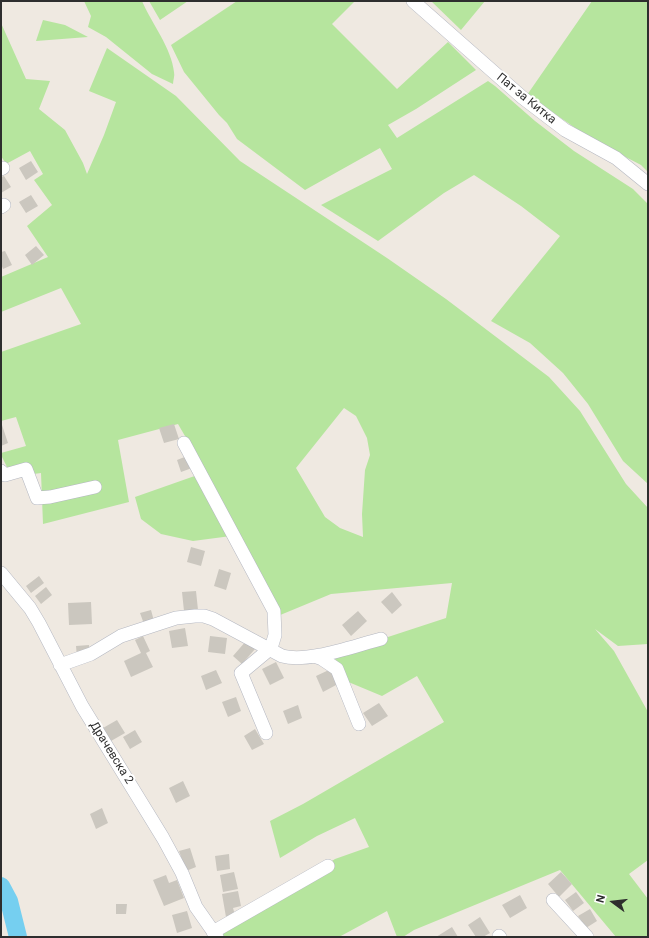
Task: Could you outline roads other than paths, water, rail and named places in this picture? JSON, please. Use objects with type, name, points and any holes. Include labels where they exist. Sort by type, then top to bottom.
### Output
[{"type":"street","name":"Пат за Китка","points":[[413,1],[523,98],[565,130],[616,158],[648,184]]},
{"type":"street","points":[[184,443],[274,611],[275,635],[271,648],[241,673],[266,733]]},
{"type":"street","points":[[1,471],[5,476],[26,469],[37,498],[50,497],[96,487]]},
{"type":"street","name":"Драчевска 2","points":[[1,572],[30,608],[39,623],[82,706],[160,832],[182,873],[196,907],[215,934]]},
{"type":"street","points":[[60,665],[91,654],[121,636],[176,618],[195,616],[204,616],[213,619],[271,648],[282,656],[292,658],[314,656],[381,639]]},
{"type":"street","points":[[314,656],[322,659],[337,669],[359,724]]},
{"type":"street","points":[[215,934],[328,866]]},
{"type":"street","points":[[553,900],[587,937]]},
{"type":"waterway","points":[[1,886],[9,901],[18,937]]}]
